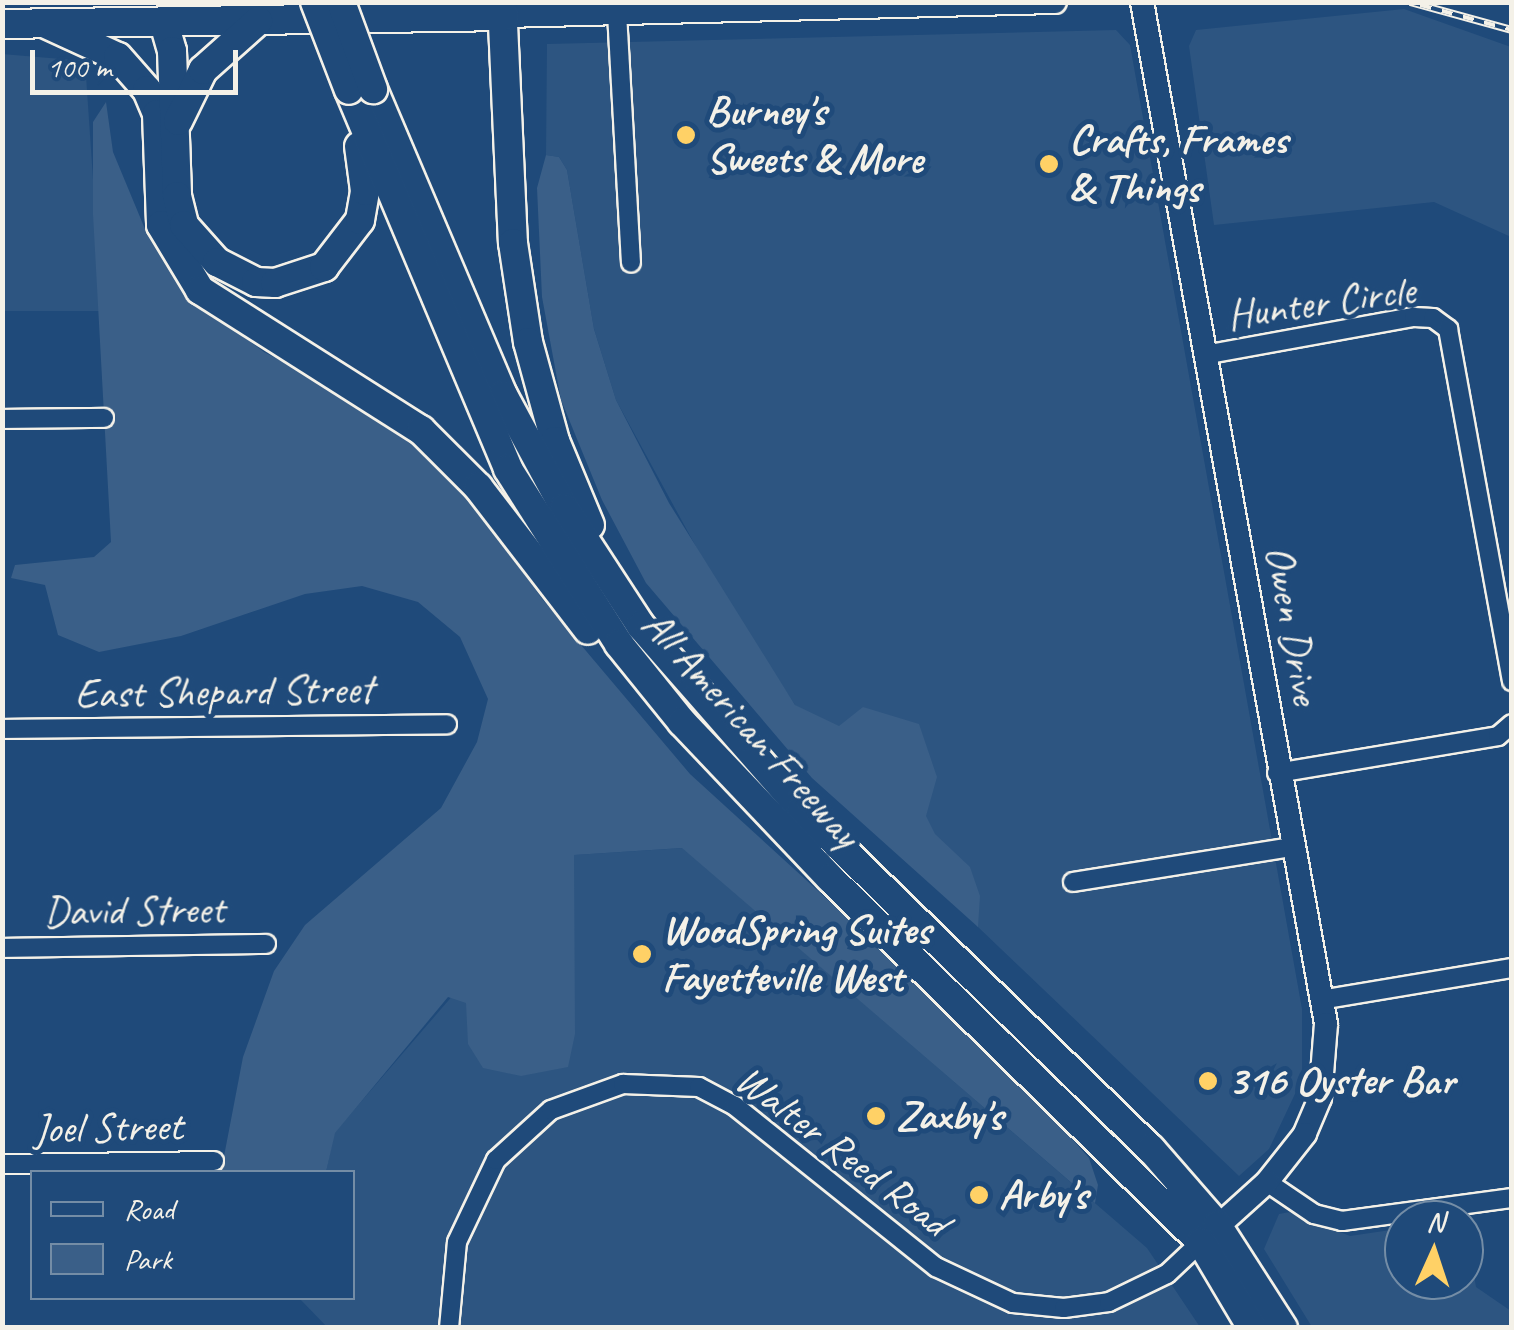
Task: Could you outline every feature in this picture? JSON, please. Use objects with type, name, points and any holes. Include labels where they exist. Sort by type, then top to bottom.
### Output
[{"type":"highway","name":"All American Freeway","points":[[314,2],[361,90],[503,395],[614,587],[708,710],[800,810],[1042,1038],[1209,1234]]},
{"type":"highway","name":"All American Freeway","points":[[342,2],[361,90],[483,415],[562,558],[618,644],[682,722],[830,878],[1209,1234]]},
{"type":"highway","points":[[2,24],[258,21],[503,9],[510,198],[528,342],[555,442],[614,587]]},
{"type":"highway","points":[[166,123],[204,70],[258,21]]},
{"type":"highway","points":[[44,23],[118,57],[147,90],[166,123],[184,225],[200,248],[256,282],[304,276],[338,253],[363,206],[361,90]]},
{"type":"highway","points":[[164,23],[166,123],[161,225],[200,290],[394,408],[449,456],[684,748],[738,803],[830,878]]},
{"type":"highway","points":[[1209,1234],[1252,1328]]},
{"type":"highway","points":[[1209,1234],[1283,1328]]},
{"type":"main road","points":[[503,9],[617,13],[1056,2]]},
{"type":"main road","name":"Owen Drive","points":[[1142,2],[1277,773],[1321,1000],[1326,1049],[1320,1098],[1292,1155],[1209,1234]]},
{"type":"street","points":[[617,13],[631,263]]},
{"type":"street","name":"Hunter Circle","points":[[1204,355],[1414,316],[1441,323],[1452,338],[1503,590],[1512,681]]},
{"type":"street","points":[[2,419],[104,418]]},
{"type":"street","name":"East Shepard Street","points":[[2,729],[446,724]]},
{"type":"street","points":[[1277,773],[1498,736],[1512,724]]},
{"type":"street","points":[[1073,882],[1291,847]]},
{"type":"street","name":"David Street","points":[[2,948],[266,944]]},
{"type":"street","points":[[1321,1000],[1512,968]]},
{"type":"street","name":"Walter Reed Road","points":[[449,1328],[457,1242],[489,1170],[551,1110],[624,1084],[699,1087],[736,1106],[936,1267],[1013,1303],[1064,1308],[1109,1302],[1167,1274],[1209,1234]]},
{"type":"street","name":"Joel Street","points":[[2,1164],[214,1161]]},
{"type":"street","points":[[1267,1182],[1314,1214],[1342,1221],[1512,1198]]},
{"type":"shaded area","points":[[1404,9],[1511,47],[1511,237],[1434,202],[1214,225],[1189,46],[1196,30]]},
{"type":"shaded area","points":[[1116,30],[1130,45],[1302,1009],[1302,1079],[1269,1149],[1239,1176],[978,927],[795,705],[718,587],[616,400],[594,329],[567,170],[559,157],[546,155],[547,44]]},
{"type":"shaded area","points":[[2,54],[85,61],[102,311],[3,311]]},
{"type":"shaded area","points":[[683,848],[1147,1248],[1200,1327],[328,1328],[301,1300],[355,1300],[355,1170],[326,1170],[334,1133],[574,855]]},
{"type":"shaded area","points":[[1290,1212],[1350,1236],[1384,1231],[1384,1300],[1484,1300],[1484,1292],[1511,1311],[1511,1327],[1312,1327],[1264,1249],[1279,1214]]},
{"type":"green space","points":[[106,102],[113,152],[145,229],[182,291],[264,352],[356,400],[453,477],[543,600],[690,774],[999,1056],[1089,1158],[1098,1185],[1095,1203],[682,848],[574,855],[575,1034],[568,1067],[521,1076],[483,1068],[468,1044],[466,1003],[448,997],[335,1133],[326,1170],[221,1170],[243,1057],[274,971],[305,925],[441,808],[477,742],[488,699],[460,637],[418,602],[362,586],[305,594],[181,636],[99,652],[58,635],[45,585],[11,578],[15,565],[94,557],[111,542],[93,214],[93,122]]},
{"type":"green space","points":[[546,155],[559,157],[567,170],[594,329],[616,400],[669,503],[795,705],[839,726],[863,707],[919,724],[937,777],[926,816],[935,834],[970,867],[980,896],[978,927],[812,778],[646,583],[602,500],[561,400],[542,297],[537,188]]},
{"type":"railway","points":[[1410,2],[1512,30]]},
{"type":"place","name":"Burney's Sweets & More","points":[[686,135]]},
{"type":"place","name":"Crafts, Frames & Things","points":[[1049,164]]},
{"type":"place","name":"WoodSpring Suites Fayetteville West","points":[[642,954]]},
{"type":"place","name":"316 Oyster Bar","points":[[1208,1081]]},
{"type":"place","name":"Zaxby's","points":[[876,1116]]},
{"type":"place","name":"Arby's","points":[[979,1195]]}]
